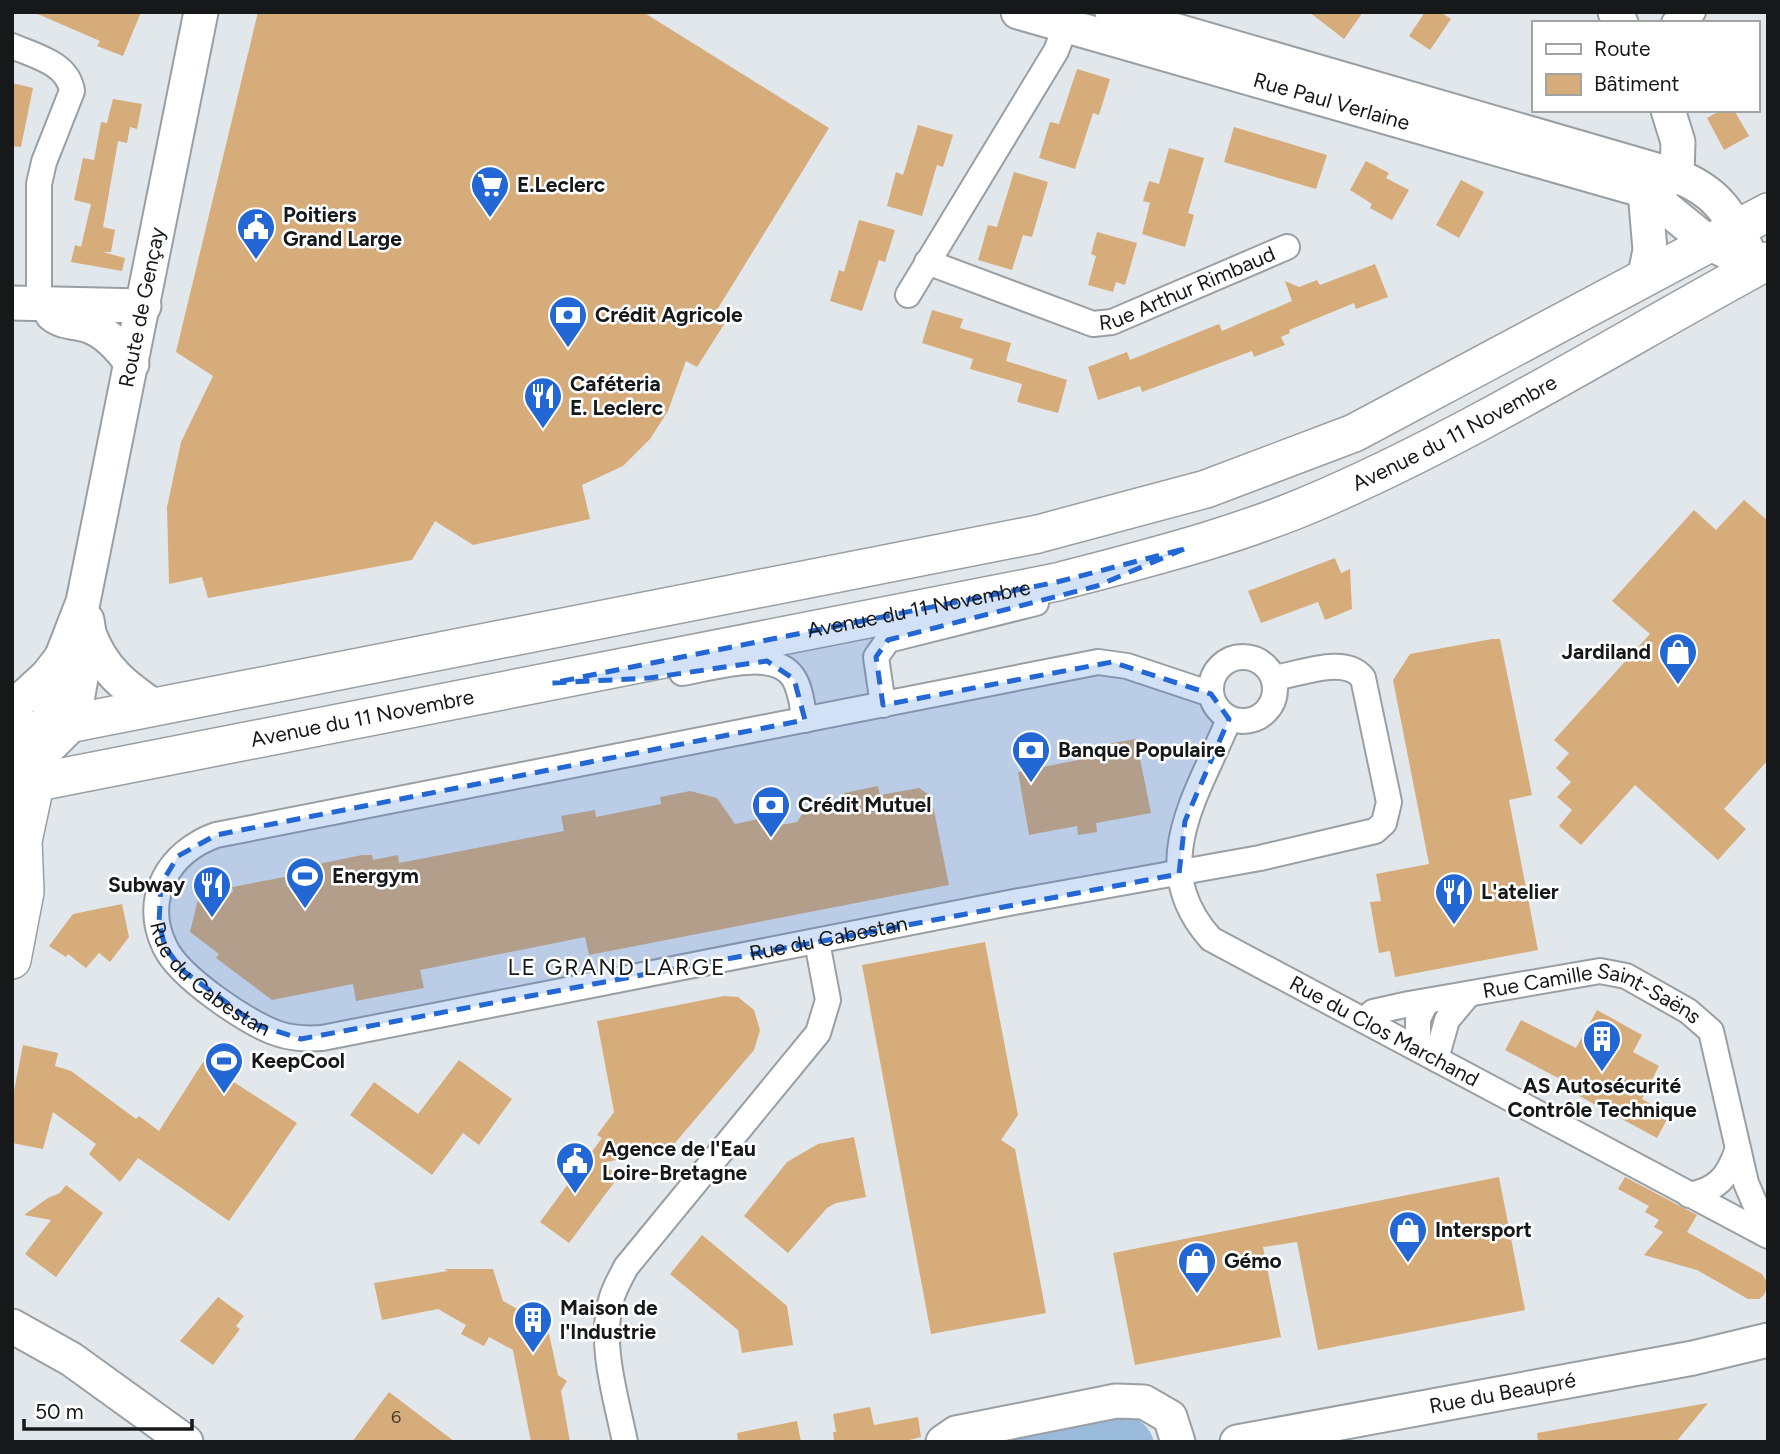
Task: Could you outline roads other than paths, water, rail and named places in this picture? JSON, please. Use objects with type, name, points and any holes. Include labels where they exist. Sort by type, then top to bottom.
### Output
[{"type":"main road","name":"Avenue du 11 Novembre","points":[[40,755],[155,707],[1038,534],[1206,489],[1354,433],[1508,353],[1645,275],[1738,228]]},
{"type":"main road","name":"Avenue du 11 Novembre","points":[[40,755],[552,683],[1057,582],[1184,549],[1255,526],[1329,496],[1465,430],[1764,272]]},
{"type":"main road","points":[[40,755],[287,704],[430,654]]},
{"type":"main road","name":"Route de Gençay","points":[[12,960],[25,892],[48,842],[40,755]]},
{"type":"main road","points":[[12,853],[25,892]]},
{"type":"street","name":"Rue Paul Verlaine","points":[[1018,12],[1069,20],[1645,191],[1738,228]]},
{"type":"street","name":"Rue Paul Verlaine","points":[[1112,12],[1677,177],[1704,188],[1720,202],[1764,272]]},
{"type":"street","points":[[1677,21],[1693,12]]},
{"type":"street","points":[[908,295],[1056,51],[1069,20]]},
{"type":"street","name":"Route de Gençay","points":[[40,755],[86,618],[132,364],[199,22]]},
{"type":"street","points":[[12,46],[61,68],[70,79],[72,91],[44,162],[39,184],[25,303]]},
{"type":"street","points":[[1645,275],[1650,250],[1645,191],[1677,177],[1679,148],[1669,112]]},
{"type":"street","name":"Rue Arthur Rimbaud","points":[[927,262],[1094,324],[1112,322],[1287,247]]},
{"type":"street","points":[[25,303],[144,306]]},
{"type":"street","points":[[25,303],[59,320],[97,330],[122,350],[132,364]]},
{"type":"street","points":[[883,705],[876,657],[888,640],[1097,586],[1184,549]]},
{"type":"street","points":[[86,618],[97,655],[111,675],[155,707]]},
{"type":"street","name":"Route de Gençay","points":[[40,755],[62,656],[86,618]]},
{"type":"street","points":[[12,708],[47,676],[62,656]]},
{"type":"street","points":[[1234,658],[1253,658],[1262,663],[1274,678],[1274,699],[1261,716],[1240,722],[1220,713],[1211,694],[1211,685],[1218,668],[1234,658]]},
{"type":"street","points":[[552,683],[649,678],[767,661],[783,668],[794,679],[805,720]]},
{"type":"street","name":"Rue du Cabestan","points":[[1211,694],[1127,666],[1098,662],[216,835],[193,843],[173,862],[161,884],[158,914],[165,947],[182,970],[257,1025],[301,1039],[366,1030],[1014,902],[1179,874],[1365,836],[1384,823],[1388,811],[1388,793],[1373,716],[1361,675],[1340,667],[1274,678]]},
{"type":"street","name":"Rue du Clos Marchand","points":[[1229,719],[1185,821],[1179,847],[1179,874],[1185,900],[1196,922],[1212,939],[1768,1235]]},
{"type":"street","points":[[625,1442],[611,1367],[608,1332],[612,1297],[626,1267],[818,1033],[828,1000],[817,942]]},
{"type":"street","name":"Rue Camille Saint-Saëns","points":[[1365,1020],[1373,1012],[1607,970],[1626,976],[1688,1010],[1705,1023],[1713,1036],[1746,1184],[1768,1235]]},
{"type":"street","name":"Rue Camille Saint-Saëns","points":[[1427,1054],[1447,1020],[1468,995]]},
{"type":"street","points":[[1426,1002],[1418,1019],[1427,1054]]},
{"type":"street","points":[[1689,1195],[1720,1183],[1728,1173],[1737,1151]]},
{"type":"street","points":[[1717,1210],[1737,1198],[1746,1184]]},
{"type":"street","points":[[12,1326],[71,1359],[186,1442]]},
{"type":"street","name":"Rue du Beaupré","points":[[1237,1442],[1693,1357],[1768,1340]]},
{"type":"street","points":[[12,1344],[71,1359]]},
{"type":"street","points":[[943,1442],[956,1433],[1116,1401],[1144,1402],[1170,1417],[1178,1442]]},
{"type":"place","name":"E.Leclerc","points":[[490,219]]},
{"type":"place","name":"Poitiers Grand Large","points":[[256,261]]},
{"type":"place","name":"Crédit Agricole","points":[[568,349]]},
{"type":"place","name":"Caféteria E. Leclerc","points":[[543,430]]},
{"type":"place","name":"Jardiland","points":[[1678,686]]},
{"type":"place","name":"Banque Populaire","points":[[1031,784]]},
{"type":"place","name":"Crédit Mutuel","points":[[771,839]]},
{"type":"place","name":"Energym","points":[[305,910]]},
{"type":"place","name":"Subway","points":[[212,919]]},
{"type":"place","name":"L'atelier","points":[[1454,926]]},
{"type":"place","name":"AS Autosécurité Contrôle Technique","points":[[1602,1073]]},
{"type":"place","name":"KeepCool","points":[[224,1095]]},
{"type":"place","name":"Agence de l'Eau Loire-Bretagne","points":[[575,1195]]},
{"type":"place","name":"Intersport","points":[[1408,1264]]},
{"type":"place","name":"Gémo","points":[[1197,1295]]},
{"type":"place","name":"Maison de l'Industrie","points":[[533,1354]]},
{"type":"district","name":"LE GRAND LARGE","points":[[617,967]]}]
